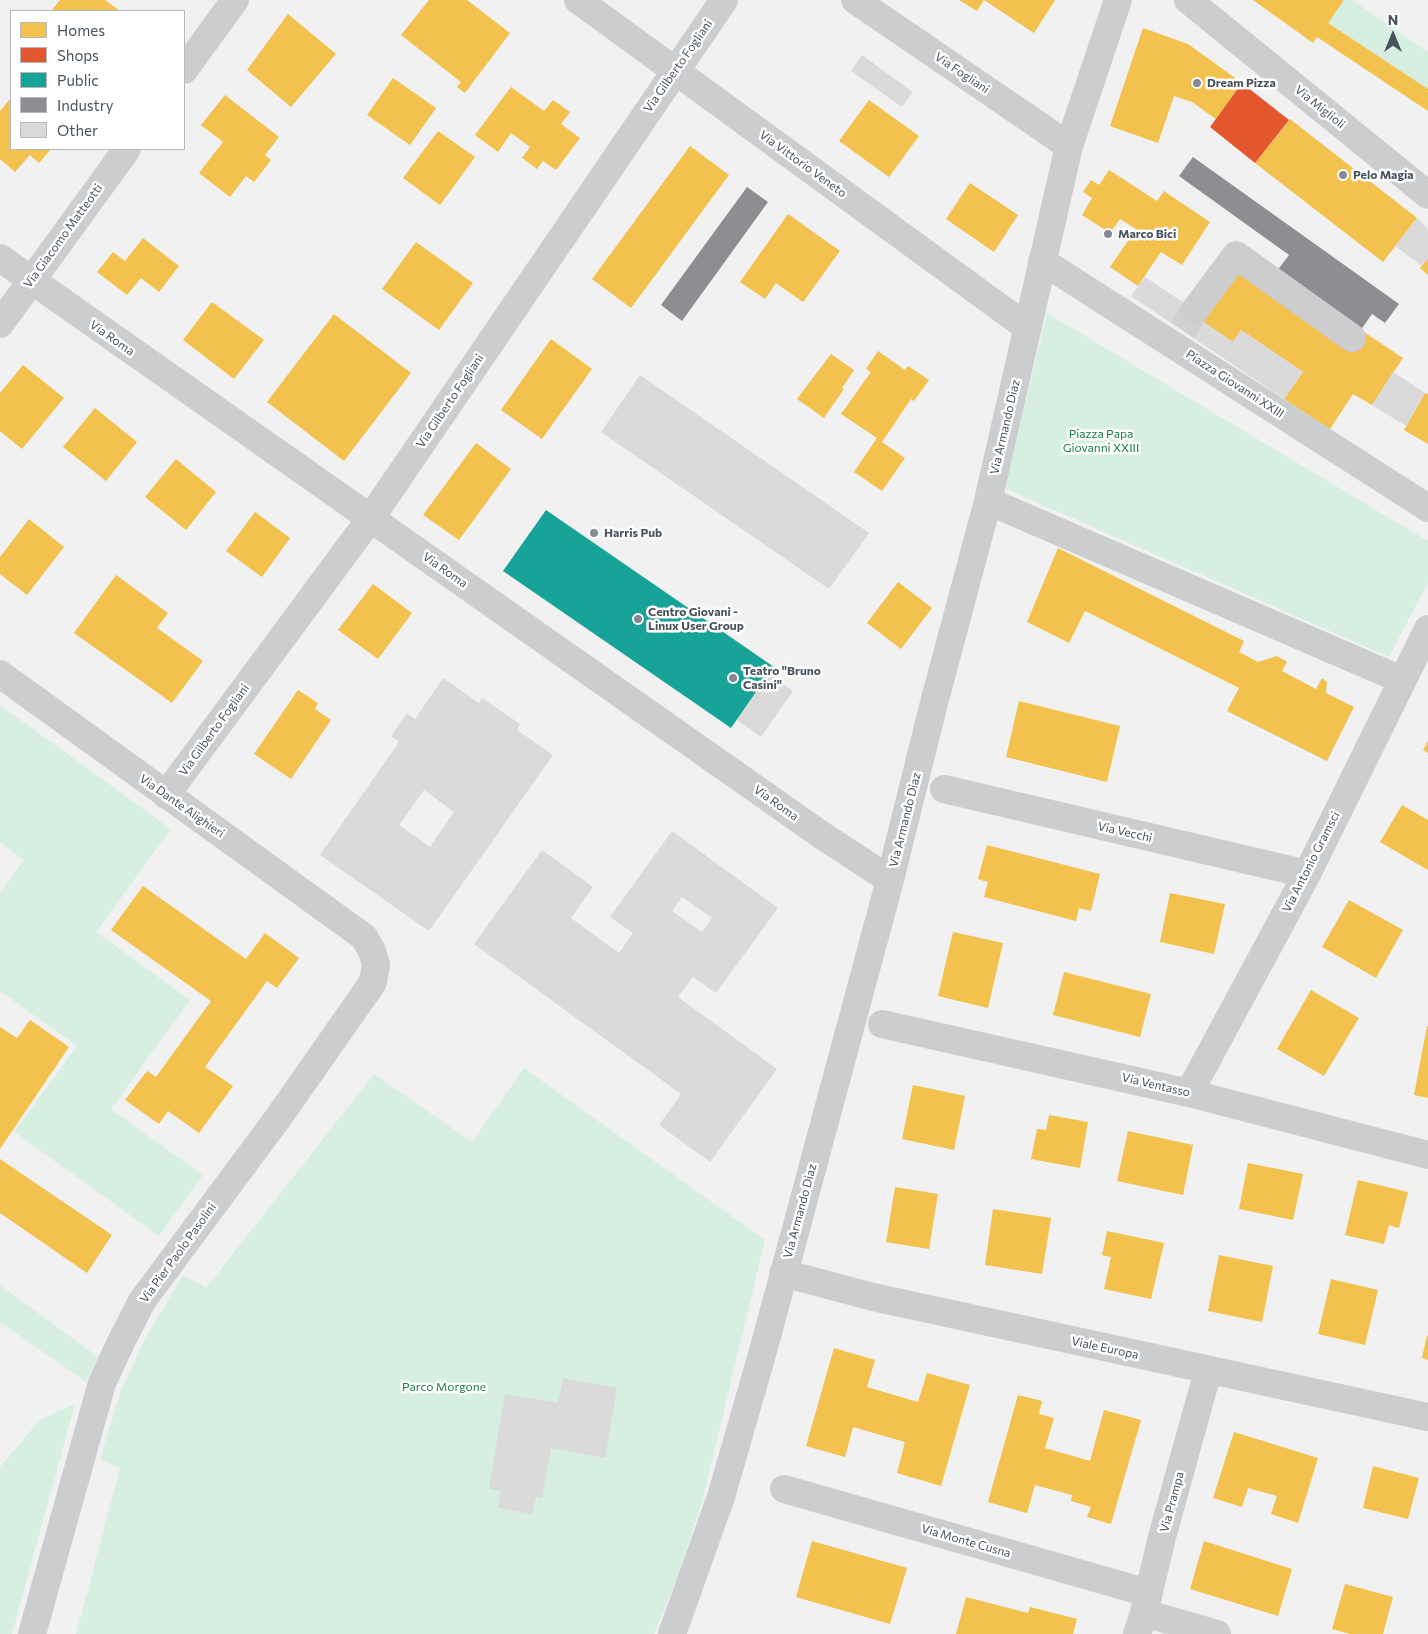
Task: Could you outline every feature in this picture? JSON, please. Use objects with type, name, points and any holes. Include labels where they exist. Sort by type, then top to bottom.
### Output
[{"type":"street","points":[[185,69],[235,0]]},
{"type":"street","name":"Via Vittorio Veneto","points":[[578,0],[1028,328]]},
{"type":"street","name":"Via Gilberto Fogliani","points":[[166,795],[370,519],[724,0]]},
{"type":"street","name":"Via Fogliani","points":[[855,0],[1069,146]]},
{"type":"street","name":"Via Armando Diaz","points":[[672,1634],[721,1498],[763,1351],[890,880],[934,703],[988,500],[1069,146],[1118,0]]},
{"type":"street","name":"Via Miglioli","points":[[1188,0],[1428,196]]},
{"type":"street","name":"Via Giacomo Matteotti","points":[[0,324],[126,150]]},
{"type":"street","points":[[1183,328],[1236,255],[1352,338]]},
{"type":"street","name":"Via Roma","points":[[0,258],[820,834],[890,880]]},
{"type":"street","name":"Piazza Giovanni XXIII","points":[[1042,261],[1183,328],[1428,508]]},
{"type":"street","points":[[988,500],[1402,680]]},
{"type":"street","name":"Via Antonio Gramsci","points":[[1189,1093],[1306,874],[1428,629]]},
{"type":"street","name":"Via Dante Alighieri","points":[[0,674],[364,937]]},
{"type":"street","name":"Via Vecchi","points":[[944,789],[1306,874]]},
{"type":"street","name":"Via Pier Paolo Pasolini","points":[[32,1634],[102,1384],[122,1342],[142,1301],[278,1118],[373,982],[376,965],[364,937]]},
{"type":"street","name":"Via Ventasso","points":[[882,1024],[1189,1093],[1428,1155]]},
{"type":"street","name":"Viale Europa","points":[[783,1273],[872,1297],[1428,1417]]},
{"type":"street","name":"Via Prampa","points":[[1143,1613],[1208,1371]]},
{"type":"street","name":"Via Monte Cusna","points":[[784,1489],[1143,1613],[1217,1634]]},
{"type":"green space","points":[[1344,0],[1352,0],[1428,52],[1428,89],[1328,23]]},
{"type":"green space","name":"Piazza Papa Giovanni XXIII","points":[[1047,313],[1428,541],[1428,583],[1389,657],[1004,488]]},
{"type":"green space","points":[[0,705],[171,829],[96,932],[190,1000],[111,1109],[203,1175],[159,1236],[14,1132],[77,1046],[0,991],[0,893],[24,860],[0,842]]},
{"type":"green space","name":"Parco Morgone","points":[[524,1068],[765,1240],[702,1502],[677,1578],[654,1634],[76,1634],[120,1468],[100,1459],[120,1393],[145,1339],[183,1275],[206,1288],[374,1074],[472,1142]]},
{"type":"green space","points":[[0,1285],[98,1357],[86,1382],[0,1322]]},
{"type":"green space","points":[[75,1404],[12,1634],[0,1634],[0,1467],[39,1421]]},
{"type":"building: Homes","points":[[60,0],[105,0],[119,10],[52,10]]},
{"type":"building: Homes","points":[[429,0],[467,0],[510,33],[465,93],[457,87],[461,82],[401,35]]},
{"type":"building: Homes","points":[[959,0],[984,0],[977,11]]},
{"type":"building: Homes","points":[[984,0],[1055,0],[1034,33]]},
{"type":"building: Homes","points":[[1253,0],[1344,0],[1328,23],[1428,89],[1428,111],[1317,37],[1313,43]]},
{"type":"building: Homes","points":[[288,14],[336,54],[291,107],[247,70]]},
{"type":"building: Homes","points":[[1143,28],[1188,44],[1242,83],[1216,119],[1192,102],[1174,96],[1158,143],[1110,126]]},
{"type":"building: Homes","points":[[393,78],[436,108],[410,145],[367,115]]},
{"type":"building: Homes","points":[[511,87],[544,111],[553,100],[570,112],[561,124],[580,138],[556,170],[543,161],[537,169],[522,158],[530,147],[511,133],[498,152],[475,135]]},
{"type":"building: Homes","points":[[225,95],[279,137],[265,155],[271,160],[254,182],[246,176],[230,197],[199,173],[223,142],[201,125]]},
{"type":"building: Homes","points":[[10,99],[10,150],[50,150],[39,163],[30,155],[15,172],[0,159],[0,111]]},
{"type":"building: Homes","points":[[869,100],[919,136],[889,177],[839,141]]},
{"type":"building: Homes","points":[[1290,119],[1417,218],[1383,262],[1255,163]]},
{"type":"building: Homes","points":[[438,131],[475,157],[440,205],[403,178]]},
{"type":"building: Homes","points":[[690,146],[729,175],[631,308],[592,279]]},
{"type":"building: Homes","points":[[1109,170],[1157,201],[1164,191],[1210,222],[1182,265],[1161,252],[1138,286],[1110,267],[1136,229],[1120,219],[1110,233],[1082,215],[1092,198],[1083,192],[1091,180],[1099,185]]},
{"type":"building: Homes","points":[[970,183],[1018,215],[994,252],[946,219]]},
{"type":"building: Homes","points":[[788,214],[840,251],[803,302],[776,283],[765,299],[740,282]]},
{"type":"building: Homes","points":[[143,238],[179,266],[159,292],[141,278],[127,295],[97,272],[113,252],[125,261]]},
{"type":"building: Homes","points":[[416,242],[473,283],[439,330],[382,289]]},
{"type":"building: Homes","points":[[1428,258],[1428,275],[1420,268]]},
{"type":"building: Homes","points":[[1237,267],[1364,332],[1403,358],[1372,405],[1353,394],[1330,429],[1284,399],[1303,372],[1241,330],[1233,342],[1202,321]]},
{"type":"building: Homes","points":[[212,302],[264,340],[234,379],[183,340]]},
{"type":"building: Homes","points":[[334,314],[411,373],[344,461],[267,402]]},
{"type":"building: Homes","points":[[551,339],[592,369],[542,439],[501,410]]},
{"type":"building: Homes","points":[[878,351],[905,370],[908,366],[929,380],[914,401],[911,399],[882,442],[905,458],[882,491],[854,472],[877,438],[841,414],[871,372],[866,369]]},
{"type":"building: Homes","points":[[831,354],[854,370],[842,388],[844,389],[824,418],[797,399]]},
{"type":"building: Homes","points":[[23,365],[64,398],[22,449],[0,431],[0,393]]},
{"type":"building: Homes","points":[[1425,393],[1428,394],[1428,444],[1404,430]]},
{"type":"building: Homes","points":[[95,408],[137,442],[106,481],[63,447]]},
{"type":"building: Homes","points":[[476,443],[511,469],[459,540],[423,515]]},
{"type":"building: Homes","points":[[176,459],[216,492],[186,530],[145,497]]},
{"type":"building: Homes","points":[[255,512],[290,538],[262,577],[226,551]]},
{"type":"building: Homes","points":[[29,519],[64,547],[27,595],[0,574],[0,557]]},
{"type":"building: Homes","points":[[1058,548],[1244,641],[1239,652],[1258,662],[1277,656],[1287,662],[1282,671],[1316,689],[1322,678],[1327,682],[1326,693],[1354,707],[1327,761],[1227,711],[1239,688],[1085,611],[1069,643],[1027,622]]},
{"type":"building: Homes","points":[[116,575],[168,613],[157,628],[203,661],[172,703],[74,633]]},
{"type":"building: Homes","points":[[898,582],[932,608],[901,649],[867,623]]},
{"type":"building: Homes","points":[[373,584],[412,613],[378,659],[338,630]]},
{"type":"building: Homes","points":[[298,690],[318,703],[315,709],[331,720],[291,779],[254,754]]},
{"type":"building: Homes","points":[[1019,701],[1120,726],[1107,782],[1006,757]]},
{"type":"building: Homes","points":[[1428,741],[1428,753],[1423,750]]},
{"type":"building: Homes","points":[[1402,805],[1428,820],[1428,870],[1380,842]]},
{"type":"building: Homes","points":[[987,845],[1100,874],[1091,911],[1079,908],[1076,921],[984,897],[988,882],[978,879]]},
{"type":"building: Homes","points":[[143,886],[246,959],[265,933],[299,958],[277,988],[267,981],[205,1067],[233,1086],[199,1133],[168,1111],[159,1124],[125,1100],[147,1071],[156,1077],[211,1001],[111,930]]},
{"type":"building: Homes","points":[[1170,893],[1225,904],[1214,954],[1160,942]]},
{"type":"building: Homes","points":[[1349,900],[1403,930],[1376,978],[1322,947]]},
{"type":"building: Homes","points":[[953,932],[1003,943],[988,1008],[938,996]]},
{"type":"building: Homes","points":[[1064,972],[1151,994],[1140,1037],[1053,1015]]},
{"type":"building: Homes","points":[[1311,990],[1359,1018],[1324,1076],[1277,1049]]},
{"type":"building: Homes","points":[[30,1020],[69,1047],[0,1149],[0,1027],[17,1038]]},
{"type":"building: Homes","points":[[1428,1026],[1428,1098],[1414,1095]]},
{"type":"building: Homes","points":[[913,1085],[965,1096],[954,1150],[902,1139]]},
{"type":"building: Homes","points":[[1049,1115],[1088,1122],[1080,1168],[1031,1159],[1037,1129],[1046,1130]]},
{"type":"building: Homes","points":[[1128,1131],[1193,1145],[1183,1195],[1117,1181]]},
{"type":"building: Homes","points":[[0,1159],[112,1235],[87,1273],[0,1213]]},
{"type":"building: Homes","points":[[1248,1163],[1303,1174],[1293,1220],[1239,1209]]},
{"type":"building: Homes","points":[[1358,1180],[1408,1192],[1399,1228],[1389,1225],[1384,1244],[1345,1235]]},
{"type":"building: Homes","points":[[895,1187],[938,1194],[929,1249],[886,1242]]},
{"type":"building: Homes","points":[[993,1209],[1051,1218],[1042,1274],[985,1265]]},
{"type":"building: Homes","points":[[1107,1231],[1164,1243],[1151,1299],[1104,1289],[1111,1257],[1102,1255]]},
{"type":"building: Homes","points":[[1219,1255],[1273,1266],[1262,1322],[1208,1311]]},
{"type":"building: Homes","points":[[1331,1279],[1378,1290],[1365,1345],[1318,1334]]},
{"type":"building: Homes","points":[[1428,1336],[1428,1360],[1422,1358]]},
{"type":"building: Homes","points":[[834,1348],[875,1360],[867,1387],[918,1402],[927,1373],[970,1385],[941,1486],[897,1473],[905,1442],[853,1427],[845,1457],[806,1446]]},
{"type":"building: Homes","points":[[1018,1395],[1042,1401],[1039,1414],[1054,1418],[1045,1448],[1090,1461],[1104,1410],[1141,1420],[1111,1524],[1087,1517],[1091,1507],[1071,1501],[1072,1495],[1035,1485],[1027,1513],[988,1502]]},
{"type":"building: Homes","points":[[1234,1432],[1318,1458],[1298,1523],[1271,1514],[1277,1496],[1248,1488],[1242,1507],[1213,1498]]},
{"type":"building: Homes","points":[[1373,1466],[1419,1478],[1408,1519],[1363,1508]]},
{"type":"building: Homes","points":[[812,1541],[907,1568],[890,1624],[796,1597]]},
{"type":"building: Homes","points":[[1204,1541],[1292,1569],[1278,1616],[1190,1589]]},
{"type":"building: Homes","points":[[1345,1584],[1393,1597],[1383,1634],[1350,1634],[1332,1629]]},
{"type":"building: Homes","points":[[966,1597],[1028,1613],[1030,1607],[1077,1619],[1073,1634],[956,1634]]},
{"type":"building: Shops","points":[[1242,83],[1289,120],[1255,163],[1210,127]]},
{"type":"building: Public","name":"Centro Giovani - Linux User Group","points":[[546,510],[774,667],[731,728],[503,571]]},
{"type":"building: Industry","points":[[1193,157],[1399,304],[1385,323],[1372,314],[1358,334],[1274,275],[1289,255],[1179,176]]},
{"type":"building: Industry","points":[[747,187],[768,202],[682,321],[661,305]]},
{"type":"building: Other","points":[[862,55],[913,92],[902,107],[851,71]]},
{"type":"building: Other","points":[[1417,218],[1428,229],[1428,258],[1422,266],[1395,246]]},
{"type":"building: Other","points":[[1145,277],[1204,316],[1202,321],[1233,342],[1241,330],[1303,372],[1284,399],[1131,296]]},
{"type":"building: Other","points":[[1393,372],[1425,393],[1406,426],[1372,405]]},
{"type":"building: Other","points":[[640,375],[869,533],[829,589],[601,432]]},
{"type":"building: Other","points":[[768,674],[793,691],[761,737],[737,720]]},
{"type":"building: Other","points":[[443,678],[479,703],[482,698],[520,724],[517,730],[553,755],[429,931],[320,855],[399,742],[391,736],[407,713],[415,719]],"holes":[[[424,790],[454,812],[430,847],[399,825]]]},
{"type":"building: Other","points":[[672,831],[778,908],[716,993],[693,977],[678,997],[777,1069],[710,1162],[659,1125],[681,1094],[474,944],[542,850],[593,887],[571,918],[619,953],[633,933],[610,917]],"holes":[[[682,897],[712,918],[702,932],[672,911]]]},
{"type":"building: Other","points":[[563,1378],[617,1388],[605,1458],[551,1448],[542,1498],[536,1497],[532,1514],[498,1508],[501,1491],[489,1489],[505,1394],[558,1403]]},
{"type":"tunnel","points":[[1182,330],[1195,310]]},
{"type":"place","name":"Dream Pizza","points":[[1197,83]]},
{"type":"place","name":"Pelo Magia","points":[[1343,175]]},
{"type":"place","name":"Marco Bici","points":[[1108,234]]},
{"type":"place","name":"Harris Pub","points":[[594,533]]},
{"type":"place","name":"Centro Giovani - Linux User Group","points":[[638,619]]},
{"type":"place","name":"Teatro \"Bruno Casini\"","points":[[733,678]]}]
